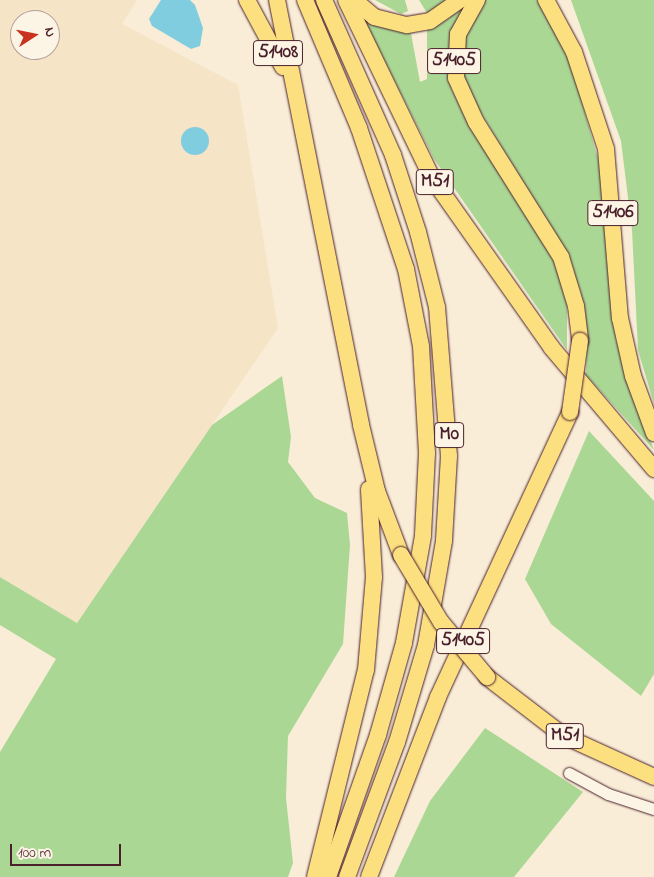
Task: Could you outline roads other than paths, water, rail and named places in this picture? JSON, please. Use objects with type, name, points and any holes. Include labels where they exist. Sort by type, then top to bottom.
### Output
[{"type":"highway","name":"51408","points":[[247,0],[273,41],[299,111]]},
{"type":"highway","points":[[277,0],[361,424],[373,545],[371,629],[346,766],[315,877]]},
{"type":"highway","name":"M0","points":[[304,0],[359,128],[399,244],[421,346],[427,443],[423,536],[404,643],[378,735],[328,877]]},
{"type":"highway","name":"M0","points":[[324,0],[392,155],[418,232],[442,343],[449,456],[444,541],[426,646],[397,742],[347,877]]},
{"type":"highway","name":"M51","points":[[346,0],[432,178],[552,348],[654,469]]},
{"type":"highway","points":[[354,0],[374,17],[407,25],[430,21],[460,0]]},
{"type":"highway","name":"51405","points":[[369,877],[438,697],[570,412],[580,341],[576,306],[561,257],[476,122],[461,92],[454,64],[458,34],[477,0]]},
{"type":"highway","name":"51406","points":[[546,0],[574,52],[606,149],[620,318],[633,376],[654,432]]},
{"type":"highway","name":"M51","points":[[361,424],[377,491],[401,554],[441,622],[487,677],[564,736],[654,776]]},
{"type":"street","points":[[569,773],[608,794],[654,809]]},
{"type":"water","points":[[161,0],[190,0],[195,5],[203,28],[200,46],[191,49],[152,26],[149,19]]},
{"type":"water","points":[[195,127],[205,131],[209,141],[205,151],[195,155],[185,151],[181,141],[185,131]]}]
